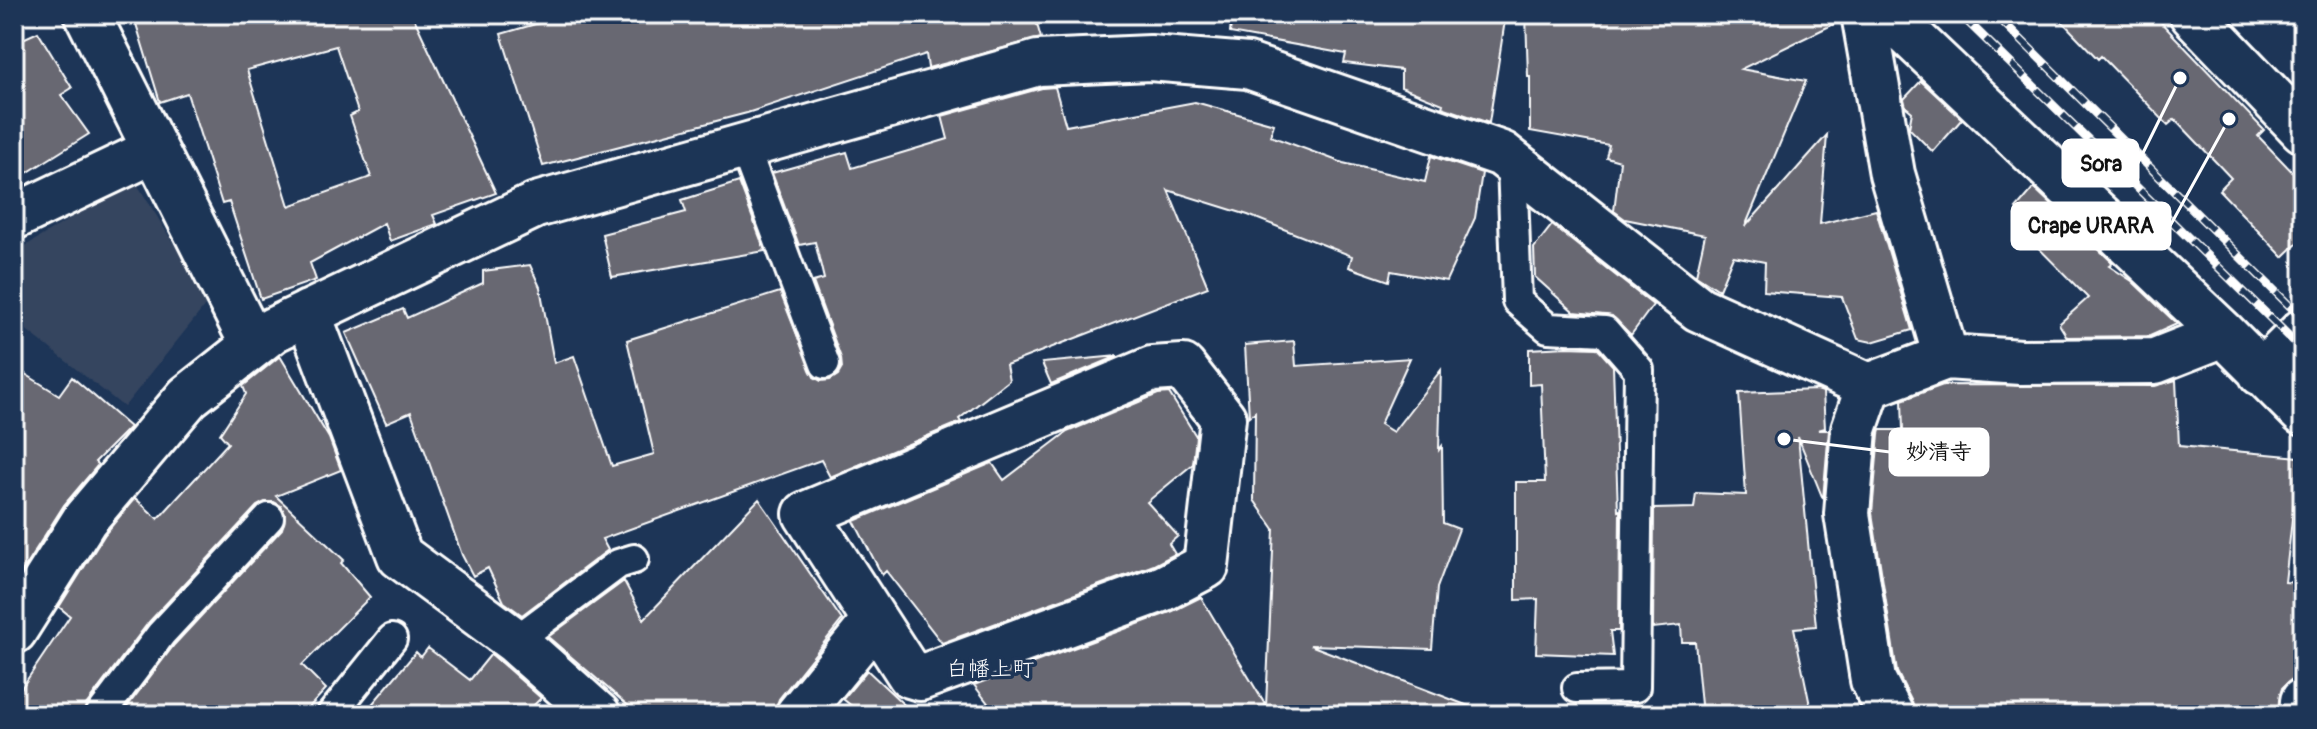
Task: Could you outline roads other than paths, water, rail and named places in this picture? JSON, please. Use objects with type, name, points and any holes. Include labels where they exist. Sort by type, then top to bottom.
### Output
[{"type":"street","points":[[87,14],[253,345]]},
{"type":"street","points":[[1864,14],[1892,174],[1946,357]]},
{"type":"street","points":[[1887,14],[2303,413]]},
{"type":"street","points":[[2192,14],[2303,130]]},
{"type":"street","points":[[14,631],[85,519],[188,397],[273,330],[536,205],[1038,63],[1150,58],[1248,66],[1502,154],[1699,309],[1869,386],[1946,357],[2021,362],[2155,361],[2224,334]]},
{"type":"street","points":[[14,217],[155,150]]},
{"type":"street","points":[[308,313],[400,556],[515,641],[584,710]]},
{"type":"street","points":[[2261,373],[2303,331]]},
{"type":"street","points":[[1183,367],[1223,418],[1206,566],[1164,588],[920,678],[910,675],[874,622],[806,514],[1152,369],[1183,367]]},
{"type":"street","points":[[1869,386],[1854,429],[1847,514],[1873,680],[1891,715]]},
{"type":"street","points":[[798,715],[874,622]]},
{"type":"street","points":[[2302,715],[2303,701]]},
{"type":"lane","points":[[744,146],[825,364]]},
{"type":"lane","points":[[1512,163],[1517,301],[1548,328],[1605,331],[1639,370],[1635,687],[1577,688]]},
{"type":"lane","points":[[100,715],[161,634],[269,518]]},
{"type":"lane","points":[[515,641],[618,564],[634,559]]},
{"type":"lane","points":[[331,715],[392,639]]},
{"type":"railway","points":[[1960,14],[2303,350]]},
{"type":"railway","points":[[1995,14],[2303,319]]},
{"type":"place","name":"Sora","points":[[2180,78]]},
{"type":"place","name":"Crape URARA","points":[[2229,119]]},
{"type":"place","name":"妙清寺","points":[[1784,439]]},
{"type":"district","name":"白幡上町","points":[[990,669]]}]
